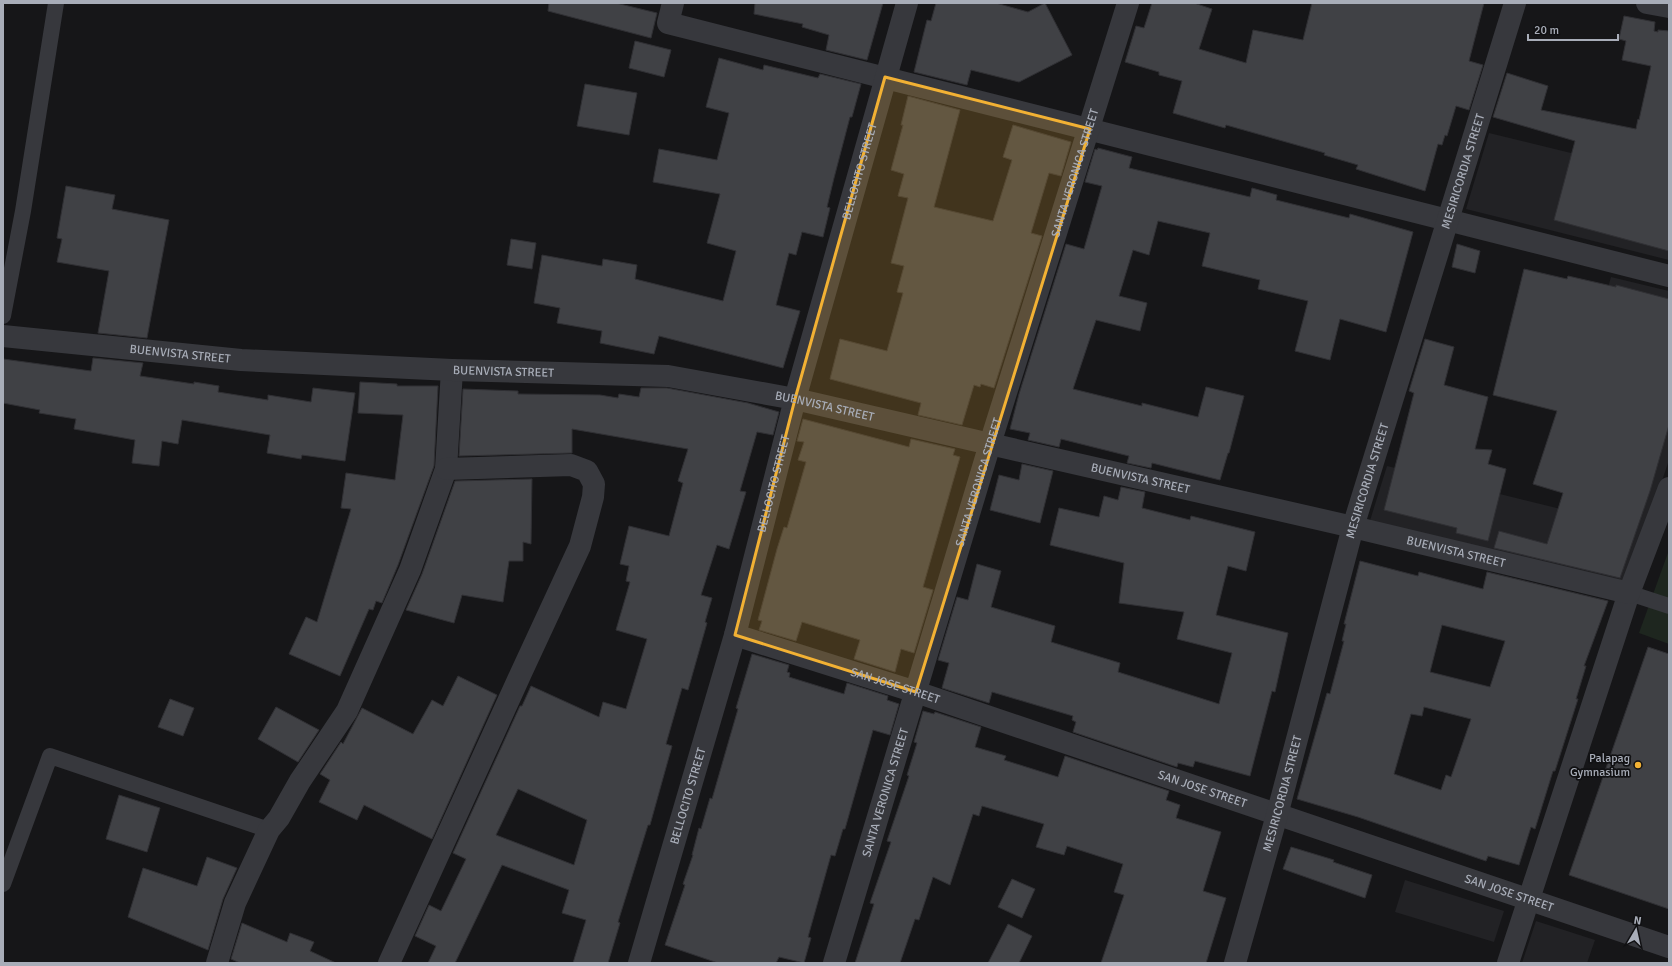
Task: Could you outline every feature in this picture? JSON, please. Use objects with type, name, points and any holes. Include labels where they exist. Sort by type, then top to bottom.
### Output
[{"type":"street","points":[[673,3],[668,23],[1090,129],[1447,222],[1669,276]]},
{"type":"street","name":"BELLOCITO STREET","points":[[642,962],[735,635],[796,398],[907,3]]},
{"type":"street","name":"SANTA VERONICA STREET","points":[[834,963],[990,444],[1090,129],[1128,3]]},
{"type":"street","name":"MESIRICORDIA STREET","points":[[1235,963],[1277,815],[1353,527],[1515,3]]},
{"type":"street","points":[[1647,3],[1669,7]]},
{"type":"street","name":"BUENVISTA STREET","points":[[3,336],[241,360],[452,370],[668,376],[796,398],[1353,527],[1629,593]]},
{"type":"street","points":[[217,963],[235,903],[269,830],[279,818],[300,782],[347,711],[410,570],[446,469],[452,370]]},
{"type":"street","points":[[389,963],[518,678],[580,546],[593,497],[594,484],[587,471],[571,465],[446,469]]},
{"type":"street","points":[[1508,963],[1629,593],[1669,488]]},
{"type":"street","name":"SAN JOSE STREET","points":[[735,635],[916,692],[1669,947]]},
{"type":"lane","points":[[3,316],[23,211],[56,3]]},
{"type":"lane","points":[[1629,593],[1669,606]]},
{"type":"lane","points":[[3,884],[50,756],[269,830]]},
{"type":"highlighted area","points":[[885,77],[1090,129],[916,692],[735,635],[795,399]]},
{"type":"shaded area","points":[[1489,133],[1669,177],[1669,260],[1466,209]]},
{"type":"shaded area","points":[[1611,277],[1669,291],[1669,460],[1624,594],[1368,527],[1387,466],[1577,513],[1577,398]]},
{"type":"shaded area","points":[[1669,550],[1669,644],[1639,633]]},
{"type":"shaded area","points":[[1405,880],[1504,911],[1494,942],[1395,912]]},
{"type":"shaded area","points":[[1536,921],[1595,940],[1587,963],[1522,963]]},
{"type":"building","points":[[549,3],[616,3],[657,13],[651,38],[548,11]]},
{"type":"building","points":[[755,3],[883,3],[867,60],[826,50],[829,35],[802,27],[803,24],[754,14]]},
{"type":"building","points":[[936,3],[996,3],[1028,12],[1045,3],[1072,55],[1019,82],[971,70],[967,85],[914,72],[927,20],[931,21]]},
{"type":"building","points":[[1152,3],[1194,3],[1212,9],[1199,49],[1246,63],[1253,30],[1303,40],[1312,3],[1484,3],[1469,61],[1483,65],[1469,110],[1456,106],[1447,136],[1445,135],[1442,145],[1438,144],[1425,191],[1356,169],[1358,165],[1324,155],[1325,153],[1226,125],[1225,128],[1173,113],[1182,81],[1159,75],[1159,72],[1125,62],[1136,26],[1144,28]]},
{"type":"building","points":[[1624,16],[1655,22],[1654,31],[1669,31],[1669,251],[1554,220],[1575,141],[1493,117],[1507,73],[1548,86],[1541,110],[1636,129],[1651,66],[1622,60],[1626,41],[1619,39]]},
{"type":"building","points":[[635,41],[671,50],[664,77],[629,68]]},
{"type":"building","points":[[719,58],[763,70],[764,65],[818,78],[820,74],[861,84],[852,117],[850,117],[834,178],[827,207],[830,208],[823,237],[802,232],[796,255],[789,253],[776,305],[800,311],[783,368],[659,336],[654,354],[600,343],[602,331],[557,323],[560,308],[534,303],[542,255],[602,266],[603,259],[637,265],[635,279],[723,301],[736,251],[707,243],[720,194],[653,182],[659,149],[717,160],[729,113],[706,107]]},
{"type":"building","points":[[585,84],[637,93],[629,135],[577,126]]},
{"type":"building","points":[[908,96],[960,110],[934,207],[993,221],[1012,160],[1003,157],[1013,125],[1071,142],[1061,176],[1049,173],[1031,233],[1042,236],[994,388],[981,384],[980,387],[974,385],[962,425],[918,415],[921,403],[830,379],[840,339],[887,351],[903,293],[897,292],[904,266],[891,263],[908,198],[898,196],[904,174],[891,170],[903,125],[901,125]]},
{"type":"building","points":[[1098,148],[1132,157],[1129,168],[1250,197],[1252,188],[1277,195],[1276,200],[1349,218],[1350,214],[1413,232],[1386,332],[1340,319],[1330,360],[1295,351],[1308,301],[1258,289],[1260,280],[1202,266],[1210,233],[1158,221],[1149,255],[1133,250],[1119,296],[1147,303],[1140,331],[1096,320],[1073,389],[1142,406],[1142,403],[1198,417],[1206,387],[1244,396],[1229,453],[1220,480],[1152,463],[1151,468],[1127,463],[1129,456],[1061,439],[1059,447],[1028,440],[1030,433],[1010,429],[1019,394],[1066,244],[1084,249],[1102,186],[1085,182],[1095,149],[1097,150]]},
{"type":"building","points":[[66,186],[115,195],[112,209],[169,220],[147,338],[98,333],[109,271],[57,262],[62,239],[57,238]]},
{"type":"building","points":[[511,239],[536,243],[532,269],[507,265]]},
{"type":"building","points":[[1457,244],[1480,251],[1475,273],[1452,267]]},
{"type":"building","points":[[1524,269],[1567,279],[1568,276],[1616,287],[1616,285],[1669,299],[1669,425],[1650,491],[1620,578],[1494,548],[1499,531],[1547,544],[1563,493],[1533,484],[1557,411],[1493,395]]},
{"type":"building","points":[[1425,339],[1454,347],[1444,385],[1488,397],[1475,449],[1492,450],[1488,464],[1506,469],[1488,541],[1456,533],[1457,528],[1384,510],[1414,393],[1409,391]]},
{"type":"building","points":[[93,358],[143,363],[140,376],[219,386],[218,392],[268,400],[268,395],[311,402],[313,388],[355,393],[345,461],[302,455],[301,459],[267,453],[270,435],[182,420],[178,444],[162,441],[159,466],[132,463],[135,440],[74,429],[76,419],[39,413],[40,410],[3,403],[3,359],[91,371]]},
{"type":"building","points":[[360,382],[397,384],[397,386],[438,386],[434,466],[398,565],[382,603],[376,601],[373,610],[369,609],[340,676],[289,654],[306,617],[317,622],[351,509],[341,508],[346,473],[395,480],[403,415],[358,413]]},
{"type":"building","points":[[641,388],[667,388],[748,403],[779,412],[773,435],[757,432],[740,491],[746,492],[729,549],[717,545],[701,595],[712,598],[705,622],[707,623],[688,690],[682,688],[666,744],[672,746],[650,825],[648,825],[618,922],[620,923],[608,963],[573,963],[586,920],[562,913],[569,890],[502,865],[455,963],[428,963],[436,946],[415,936],[429,905],[441,911],[466,859],[453,853],[520,706],[522,706],[531,686],[599,717],[603,702],[626,709],[647,639],[616,630],[630,582],[626,581],[629,566],[620,564],[629,526],[669,536],[683,483],[678,481],[688,449],[572,429],[572,453],[459,456],[463,389],[518,391],[518,394],[600,395],[618,398],[619,394],[639,397]],"holes":[[[518,789],[587,820],[574,865],[496,835]]]},
{"type":"building","points":[[803,419],[909,447],[911,439],[955,449],[953,455],[960,457],[923,587],[933,590],[914,653],[901,649],[895,672],[854,659],[860,640],[802,622],[796,641],[759,630],[762,621],[758,620],[777,549],[784,527],[787,528],[806,462],[798,460],[804,442],[797,441]]},
{"type":"building","points":[[1022,464],[1053,471],[1040,523],[990,510],[999,475],[1019,480]]},
{"type":"building","points":[[532,479],[531,544],[523,542],[523,561],[509,561],[503,602],[462,595],[454,623],[406,610],[422,574],[455,481]]},
{"type":"building","points":[[1121,487],[1145,492],[1142,508],[1190,520],[1191,516],[1255,532],[1246,571],[1228,566],[1216,615],[1288,633],[1275,692],[1272,691],[1250,776],[1195,761],[1193,767],[1178,763],[1177,767],[1073,732],[1076,722],[1072,720],[1073,716],[992,692],[989,703],[942,688],[949,663],[938,660],[957,597],[968,600],[977,564],[1001,571],[991,607],[1055,626],[1051,642],[1120,663],[1118,672],[1219,704],[1232,653],[1177,639],[1184,612],[1119,603],[1124,563],[1050,545],[1059,508],[1099,517],[1104,496],[1118,500]]},
{"type":"building","points":[[1360,561],[1418,576],[1419,572],[1483,589],[1487,572],[1608,601],[1584,666],[1586,666],[1576,699],[1578,699],[1555,771],[1553,771],[1535,829],[1531,827],[1519,865],[1488,856],[1486,861],[1358,817],[1297,799],[1327,693],[1330,694],[1344,641],[1342,641],[1346,624],[1344,624]],"holes":[[[1442,625],[1505,641],[1490,687],[1430,672]],[[1424,707],[1471,719],[1451,777],[1446,775],[1441,790],[1394,774],[1411,714],[1422,716]]]},
{"type":"building","name":"Palapag Gymnasium","points":[[1648,647],[1669,654],[1669,909],[1569,875]]},
{"type":"building","points":[[752,654],[789,665],[787,672],[790,673],[789,677],[844,694],[847,683],[888,696],[887,700],[899,704],[890,735],[873,730],[845,829],[843,829],[835,856],[831,855],[808,937],[811,938],[804,963],[779,957],[776,963],[718,963],[665,945],[685,885],[683,884],[693,855],[699,828],[701,829],[710,798],[712,799]]},
{"type":"building","points":[[458,676],[497,695],[432,839],[364,805],[357,820],[319,802],[330,780],[320,774],[341,742],[343,744],[362,708],[413,734],[432,700],[443,706]]},
{"type":"building","points":[[170,699],[194,708],[183,736],[158,727]]},
{"type":"building","points":[[276,707],[319,730],[298,762],[258,739]]},
{"type":"building","points":[[923,711],[934,714],[935,712],[981,727],[975,747],[1006,756],[1004,760],[1058,777],[1065,756],[1169,791],[1166,800],[1180,805],[1176,818],[1221,832],[1203,891],[1226,898],[1206,963],[1101,963],[1124,895],[1114,892],[1123,864],[1067,846],[1064,855],[1036,847],[1044,824],[982,806],[979,816],[973,814],[950,885],[933,877],[919,920],[915,919],[900,963],[855,963],[874,904],[870,903],[891,842],[887,841],[909,776],[907,775],[917,743],[914,742]]},
{"type":"building","points":[[119,795],[160,808],[147,852],[106,839]]},
{"type":"building","points":[[1291,847],[1334,860],[1333,862],[1372,875],[1365,898],[1283,869]]},
{"type":"building","points":[[207,857],[237,868],[223,899],[208,950],[128,917],[143,868],[197,886]]},
{"type":"building","points":[[1012,879],[1035,889],[1022,918],[998,907]]},
{"type":"building","points":[[242,923],[287,942],[290,933],[314,942],[310,951],[336,963],[240,963],[231,959]]},
{"type":"building","points":[[1008,924],[1032,936],[1019,963],[988,963]]},
{"type":"place","name":"Palapag Gymnasium","points":[[1638,765]]}]
